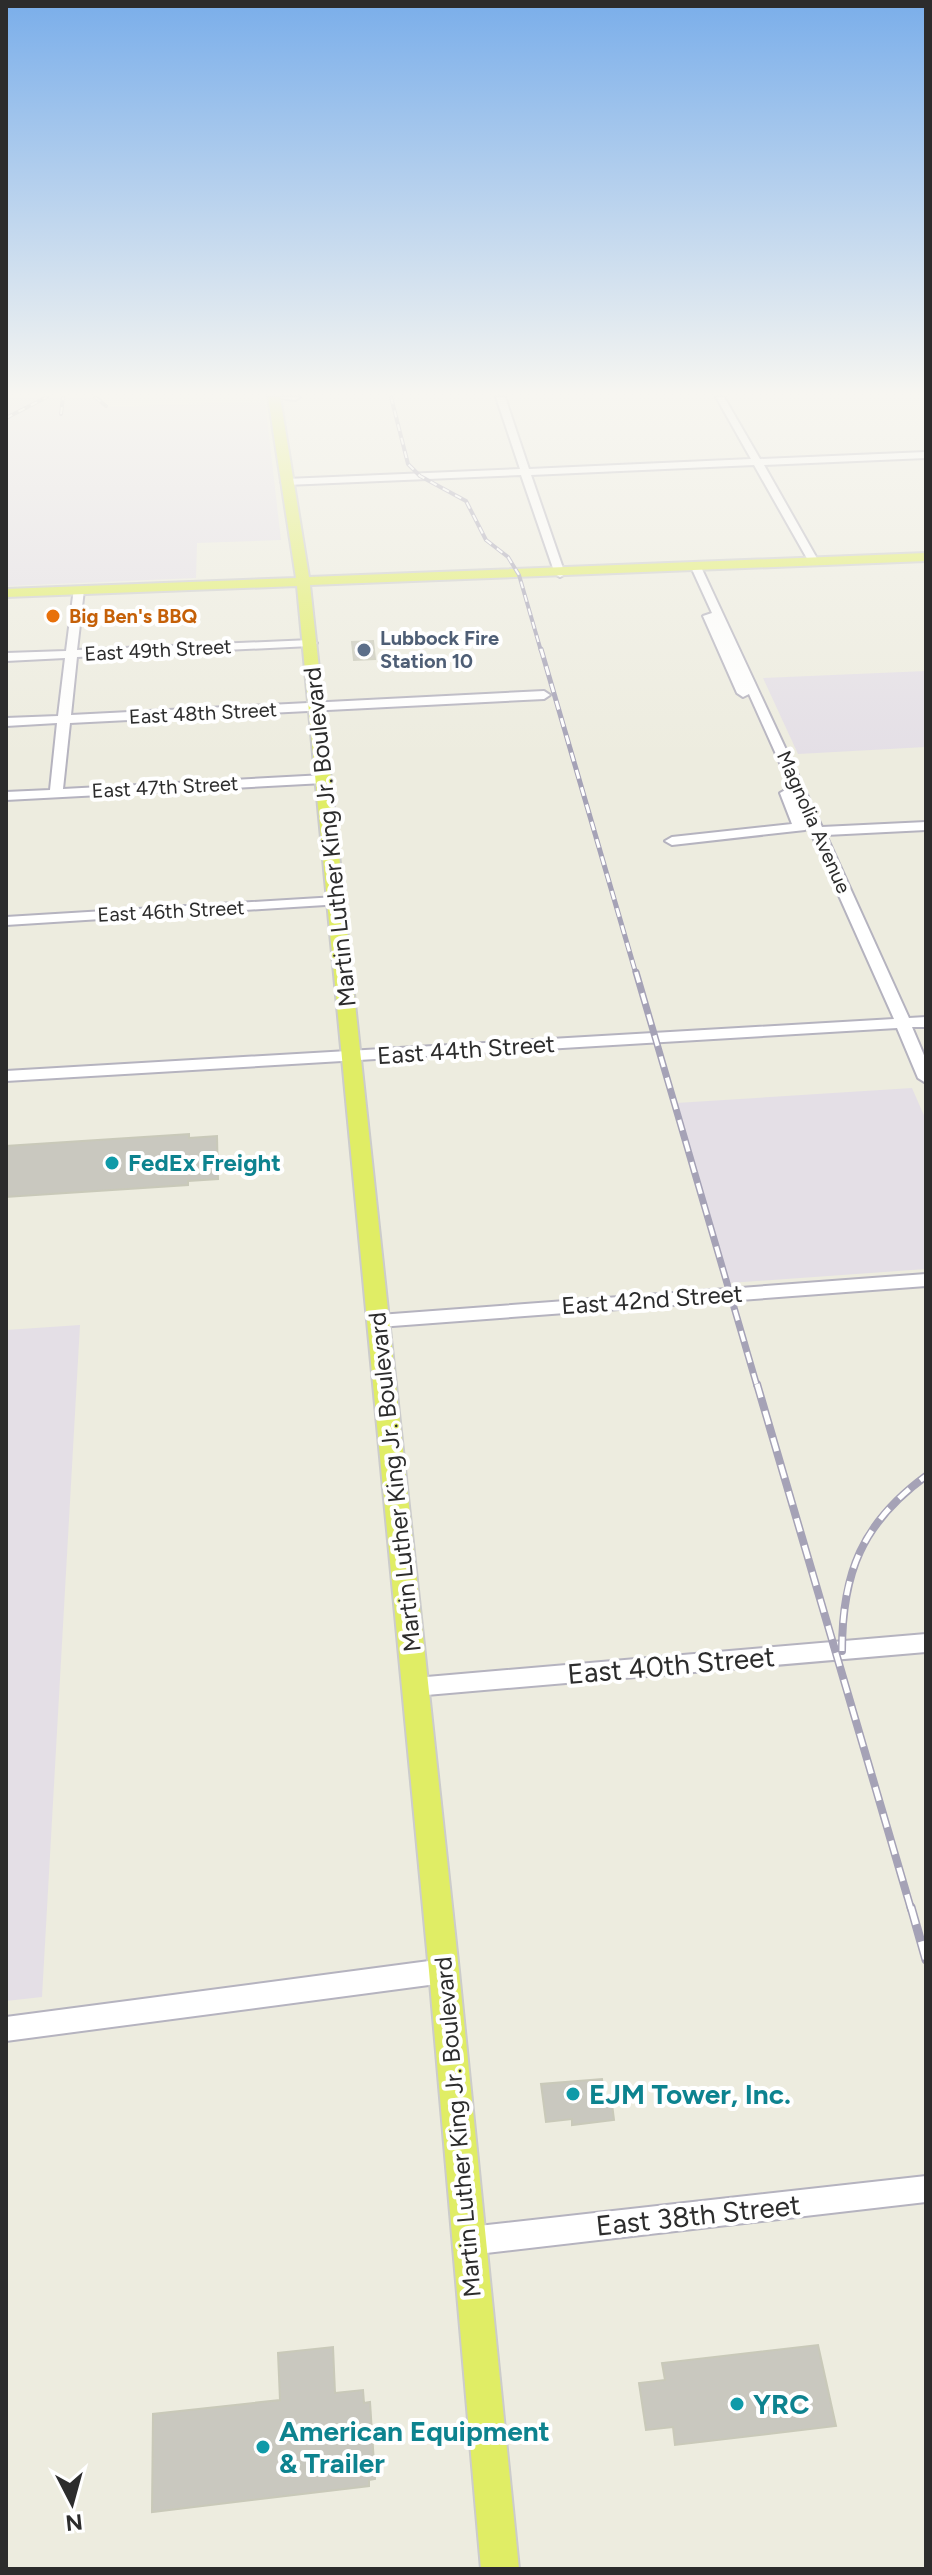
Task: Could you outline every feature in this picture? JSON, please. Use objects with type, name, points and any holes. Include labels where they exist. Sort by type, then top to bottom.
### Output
[{"type":"main road","name":"Martin Luther King Jr. Boulevard","points":[[293,517],[305,581],[444,1971],[500,2569]]},
{"type":"main road","points":[[6,593],[560,574],[926,557]]},
{"type":"street","points":[[540,517],[560,574]]},
{"type":"street","points":[[788,517],[814,562]]},
{"type":"street","name":"Magnolia Avenue","points":[[696,567],[875,956],[901,1025],[926,1078]]},
{"type":"street","points":[[56,793],[78,590]]},
{"type":"street","points":[[672,841],[800,827],[773,757],[716,638],[709,616]]},
{"type":"street","name":"East 49th Street","points":[[6,657],[311,643]]},
{"type":"street","name":"East 48th Street","points":[[6,722],[544,695]]},
{"type":"street","name":"East 47th Street","points":[[6,796],[324,779]]},
{"type":"street","points":[[816,831],[926,826]]},
{"type":"street","name":"East 46th Street","points":[[6,921],[336,901]]},
{"type":"street","name":"East 44th Street","points":[[6,1076],[926,1022]]},
{"type":"street","name":"East 42nd Street","points":[[379,1321],[926,1280]]},
{"type":"street","name":"East 40th Street","points":[[415,1687],[926,1643]]},
{"type":"street","points":[[6,2029],[444,1971]]},
{"type":"street","name":"East 38th Street","points":[[469,2241],[926,2189]]},
{"type":"shaded area","points":[[6,517],[278,517],[281,540],[197,543],[196,578],[6,586]]},
{"type":"shaded area","points":[[926,671],[926,747],[798,754],[763,678]]},
{"type":"shaded area","points":[[912,1088],[926,1120],[926,1269],[729,1283],[676,1103]]},
{"type":"shaded area","points":[[80,1325],[42,1997],[6,2001],[6,1330]]},
{"type":"building","name":"Lubbock Fire Station 10","points":[[373,641],[375,659],[354,660],[352,642]]},
{"type":"building","name":"FedEx Freight","points":[[189,1134],[189,1138],[217,1136],[218,1179],[188,1181],[188,1185],[6,1197],[6,1146]]},
{"type":"building","name":"EJM Tower, Inc.","points":[[602,2079],[605,2104],[612,2104],[614,2120],[572,2125],[572,2119],[546,2122],[541,2084]]},
{"type":"building","name":"YRC","points":[[818,2345],[836,2426],[675,2445],[673,2427],[646,2430],[639,2383],[665,2380],[662,2363]]},
{"type":"building","name":"American Equipment & Trailer","points":[[333,2347],[335,2393],[363,2390],[364,2403],[370,2402],[375,2479],[369,2480],[369,2486],[152,2512],[153,2414],[280,2400],[278,2353]]},
{"type":"railway","points":[[474,517],[486,540],[508,557],[519,575],[541,651]]},
{"type":"railway","points":[[541,649],[636,974]]},
{"type":"railway","points":[[636,972],[757,1386]]},
{"type":"railway","points":[[757,1384],[911,1909]]},
{"type":"railway","points":[[842,1651],[846,1597],[860,1552],[886,1512],[926,1476]]},
{"type":"railway","points":[[911,1907],[926,1960]]},
{"type":"place","name":"Big Ben's BBQ","points":[[53,616]]},
{"type":"place","name":"Lubbock Fire Station 10","points":[[364,650]]},
{"type":"place","name":"FedEx Freight","points":[[112,1163]]},
{"type":"place","name":"EJM Tower, Inc.","points":[[573,2094]]},
{"type":"place","name":"YRC","points":[[737,2404]]},
{"type":"place","name":"American Equipment & Trailer","points":[[263,2447]]}]
